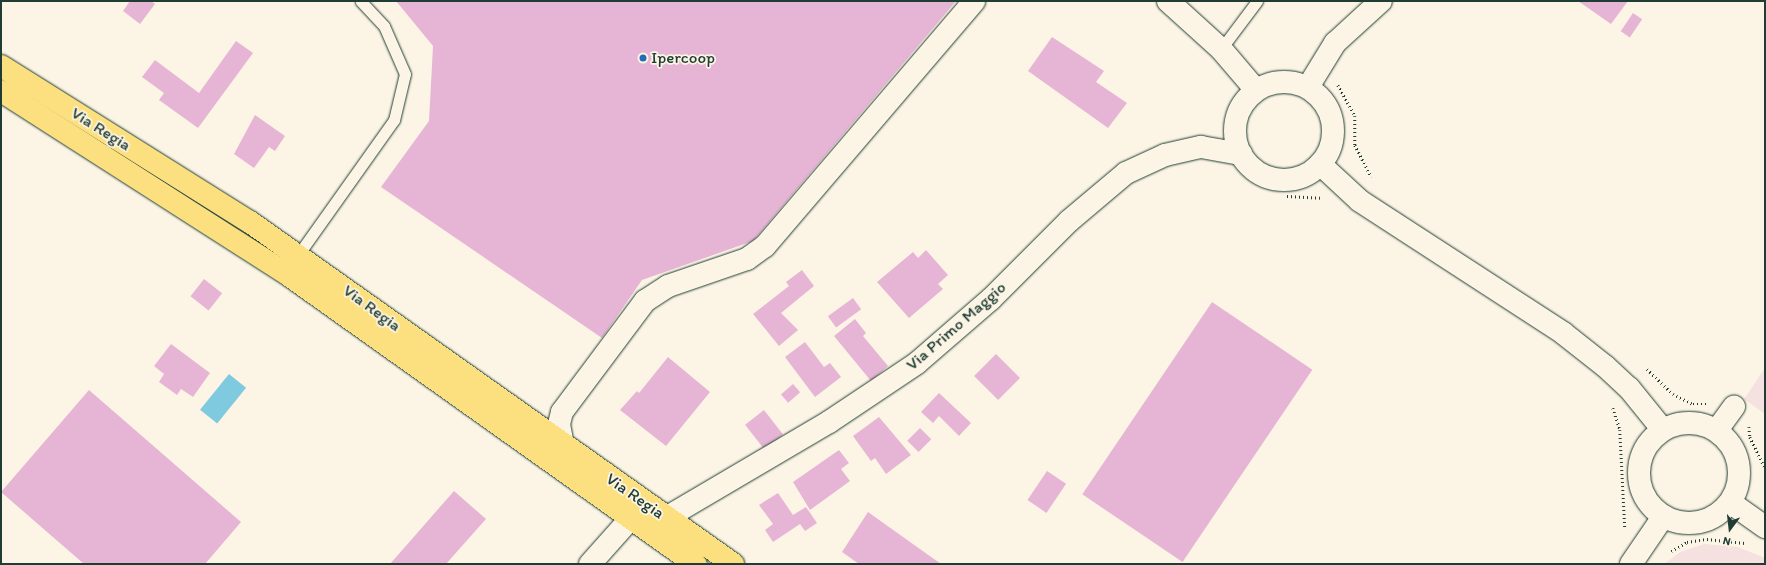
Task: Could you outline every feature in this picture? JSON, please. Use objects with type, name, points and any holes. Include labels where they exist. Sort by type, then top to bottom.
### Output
[{"type":"main road","name":"Via Regia","points":[[1,66],[298,255],[732,564]]},
{"type":"main road","name":"Via Regia","points":[[1,91],[290,276],[696,564]]},
{"type":"street","points":[[563,445],[559,424],[562,412],[645,301],[668,286],[747,259],[765,246],[974,1]]},
{"type":"street","points":[[1168,1],[1221,49],[1256,90]]},
{"type":"street","points":[[1308,87],[1319,66],[1335,43],[1381,1]]},
{"type":"street","points":[[1281,82],[1308,87],[1320,96],[1333,120],[1331,148],[1320,164],[1302,177],[1274,179],[1261,174],[1241,154],[1235,134],[1238,113],[1256,90],[1281,82]]},
{"type":"street","name":"Via Primo Maggio","points":[[666,518],[829,422],[917,363],[991,299],[1069,221],[1126,173],[1165,155],[1201,147],[1241,154]]},
{"type":"street","points":[[1320,164],[1360,201],[1562,333],[1599,361],[1629,388],[1663,430]]},
{"type":"street","points":[[1717,430],[1734,407]]},
{"type":"street","points":[[1682,423],[1717,430],[1733,448],[1739,466],[1738,485],[1731,502],[1717,515],[1700,523],[1681,523],[1663,517],[1644,495],[1638,474],[1641,456],[1663,430],[1682,423]]},
{"type":"street","points":[[1731,502],[1765,527]]},
{"type":"street","points":[[1631,564],[1663,517]]},
{"type":"street","points":[[590,564],[631,518]]},
{"type":"lane","points":[[298,255],[394,120],[405,74],[384,26],[361,1]]},
{"type":"lane","points":[[1221,49],[1257,1]]},
{"type":"path","points":[[1319,66],[1345,91],[1355,116],[1355,145],[1374,181]]},
{"type":"path","points":[[1644,367],[1673,394],[1693,404],[1709,404],[1718,396],[1748,418],[1750,437],[1765,468]]},
{"type":"path","points":[[1612,405],[1620,430],[1621,486],[1626,519],[1624,534]]},
{"type":"path","points":[[1668,552],[1687,542],[1707,539],[1724,538],[1753,547]]},
{"type":"shaded area","points":[[1765,368],[1765,414],[1744,399]]},
{"type":"shaded area","points":[[1704,544],[1738,547],[1765,558],[1765,564],[1664,564],[1680,552]]},
{"type":"water","points":[[229,374],[246,388],[217,424],[200,410]]},
{"type":"building","points":[[130,1],[151,1],[155,4],[140,24],[123,11]]},
{"type":"building","points":[[396,1],[956,1],[753,241],[642,280],[602,338],[381,187],[429,121],[433,46]]},
{"type":"building","points":[[1578,1],[1628,1],[1611,24]]},
{"type":"building","points":[[1633,13],[1642,19],[1630,37],[1621,31]]},
{"type":"building","points":[[1052,37],[1104,71],[1096,82],[1127,103],[1108,128],[1028,71]]},
{"type":"building","points":[[236,41],[253,53],[198,128],[159,100],[164,93],[142,77],[155,60],[199,93]]},
{"type":"building","points":[[255,115],[285,136],[275,151],[269,147],[254,168],[234,154]]},
{"type":"building","points":[[926,250],[948,275],[938,284],[943,289],[909,318],[877,282],[913,252],[918,258]]},
{"type":"building","points":[[802,270],[814,286],[781,313],[798,330],[779,346],[753,314],[789,286],[786,282]]},
{"type":"building","points":[[204,279],[222,293],[209,310],[190,296]]},
{"type":"building","points":[[853,298],[861,309],[836,328],[828,316]]},
{"type":"building","points":[[1212,302],[1312,370],[1183,562],[1082,494]]},
{"type":"building","points":[[855,319],[866,333],[863,336],[888,366],[871,381],[834,336]]},
{"type":"building","points":[[805,342],[824,367],[830,363],[841,377],[815,397],[785,357]]},
{"type":"building","points":[[171,344],[210,373],[193,397],[181,389],[177,395],[159,382],[164,374],[154,366]]},
{"type":"building","points":[[996,354],[1020,378],[998,400],[974,376]]},
{"type":"building","points":[[668,357],[710,392],[666,446],[620,410],[637,391],[639,393]]},
{"type":"building","points":[[793,384],[800,392],[788,403],[781,394]]},
{"type":"building","points":[[89,390],[241,522],[205,564],[84,564],[1,492]]},
{"type":"building","points":[[939,393],[971,423],[959,436],[939,416],[933,423],[921,412]]},
{"type":"building","points":[[764,410],[783,434],[764,449],[745,425]]},
{"type":"building","points":[[879,417],[911,455],[886,474],[875,458],[871,461],[853,436]]},
{"type":"building","points":[[920,428],[931,439],[919,452],[907,441]]},
{"type":"building","points":[[839,450],[849,463],[841,469],[850,481],[810,510],[793,482]]},
{"type":"building","points":[[1047,471],[1066,484],[1046,513],[1027,500]]},
{"type":"building","points":[[454,491],[486,519],[446,564],[390,564]]},
{"type":"building","points":[[778,493],[793,515],[806,507],[817,523],[805,531],[800,524],[773,542],[765,530],[773,524],[759,505]]},
{"type":"building","points":[[868,512],[941,564],[859,564],[842,552]]},
{"type":"place","name":"Ipercoop","points":[[643,58]]}]
